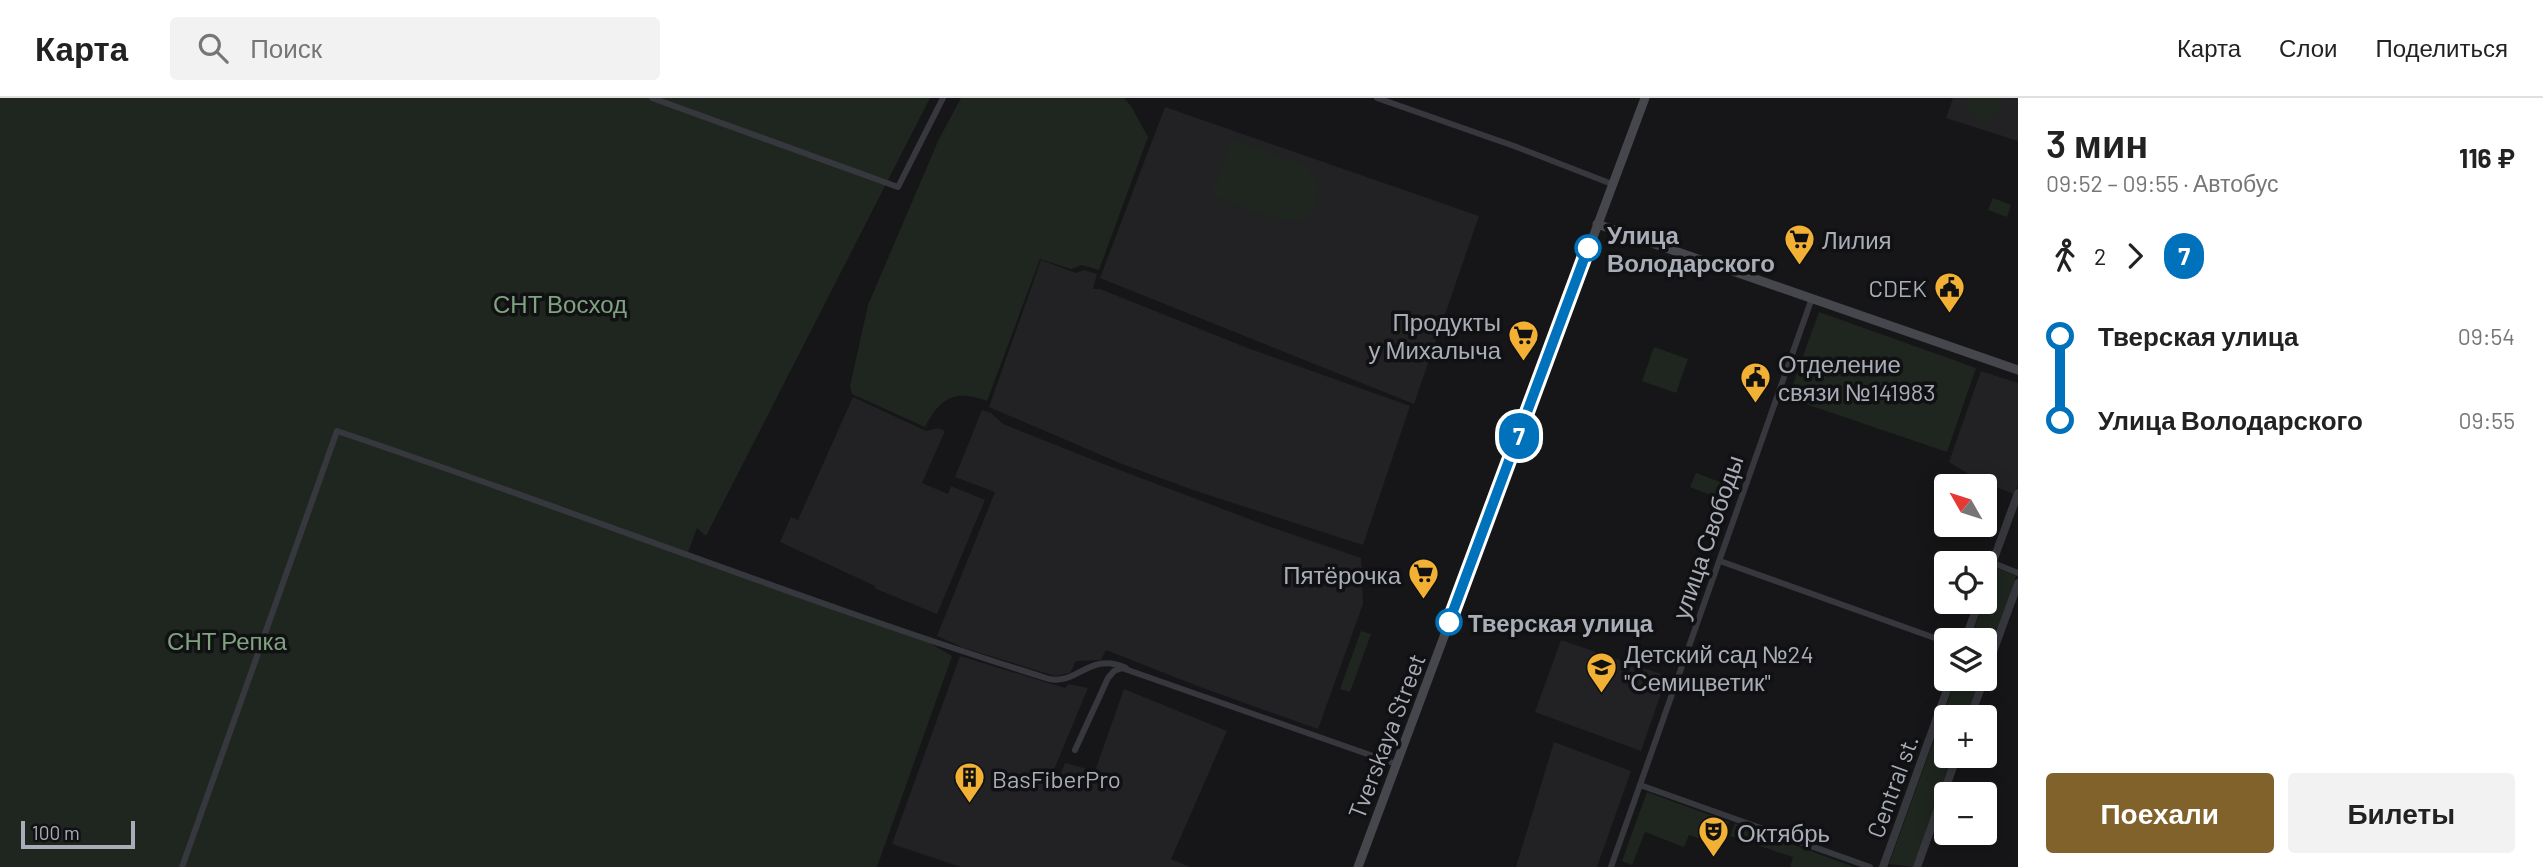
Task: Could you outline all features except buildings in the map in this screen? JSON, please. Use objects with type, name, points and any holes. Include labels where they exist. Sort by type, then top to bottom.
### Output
[{"type":"main road","name":"Tverskaya Street","points":[[1358,867],[1645,98]]},
{"type":"main road","points":[[1597,224],[2018,370]]},
{"type":"street","points":[[652,98],[898,187],[943,98]]},
{"type":"street","points":[[1377,98],[1612,184]]},
{"type":"street","name":"улица Свободы","points":[[1611,867],[1812,298]]},
{"type":"street","points":[[182,867],[337,431],[955,650],[1062,681],[1088,666],[1114,662],[1396,764]]},
{"type":"street","points":[[1997,554],[2016,506],[2018,493]]},
{"type":"street","points":[[1720,561],[1934,638]]},
{"type":"street","points":[[1997,565],[2018,573]]},
{"type":"street","points":[[1997,642],[2018,583]]},
{"type":"street","points":[[1075,750],[1108,678],[1114,671],[1126,668]]},
{"type":"street","name":"Central st.","points":[[1883,867],[1947,691]]},
{"type":"street","name":"Central st.","points":[[1917,867],[1953,768]]},
{"type":"street","points":[[1640,785],[1870,867]]},
{"type":"shaded area","points":[[1953,98],[2018,98],[2018,141],[1946,118]]},
{"type":"shaded area","points":[[1165,107],[1479,216],[1414,404],[1100,278]]},
{"type":"shaded area","points":[[1041,260],[1076,273],[1084,270],[1097,274],[1093,289],[1100,289],[1245,347],[1410,406],[1363,545],[1122,464],[989,407]]},
{"type":"shaded area","points":[[1981,371],[2018,383],[2018,485],[2014,494],[1997,488],[1997,474],[1969,474],[1949,462]]},
{"type":"shaded area","points":[[853,397],[926,431],[938,428],[945,431],[922,483],[948,494],[951,486],[985,500],[937,614],[874,588],[875,586],[780,542],[791,517],[798,520]]},
{"type":"shaded area","points":[[982,410],[991,413],[1003,424],[1096,461],[1361,558],[1363,604],[1318,729],[1106,650],[1101,660],[1076,661],[1070,673],[1055,676],[964,648],[937,636],[995,492],[955,477]]},
{"type":"shaded area","name":"Детский сад №24 \"Семицветик\"","points":[[1561,640],[1667,676],[1641,751],[1535,712]]},
{"type":"shaded area","points":[[960,656],[1065,688],[1069,684],[1088,688],[1053,772],[1060,775],[1065,763],[1095,771],[1124,689],[1227,731],[1171,859],[1190,867],[961,867],[892,844]]},
{"type":"shaded area","points":[[1554,742],[1631,771],[1597,867],[1516,867]]},
{"type":"green space","points":[[0,98],[930,98],[706,536],[697,528],[686,558],[928,642],[952,656],[877,867],[0,867]]},
{"type":"green space","points":[[961,98],[1124,98],[1148,137],[1099,270],[1082,265],[1071,269],[1040,259],[987,401],[976,397],[957,396],[943,403],[925,427],[852,394],[850,386],[868,305],[939,139]]},
{"type":"green space","points":[[1969,98],[2003,98],[1999,110],[1991,119],[1978,119],[1969,110]]},
{"type":"green space","points":[[1232,138],[1306,166],[1315,177],[1319,188],[1310,214],[1302,219],[1277,219],[1211,195]]},
{"type":"green space","points":[[1993,198],[2011,205],[2007,217],[1988,210]]},
{"type":"green space","points":[[1819,312],[1976,368],[1947,452],[1788,398]]},
{"type":"green space","points":[[1654,347],[1688,359],[1676,393],[1642,381]]},
{"type":"green space","points":[[1696,473],[1723,483],[1718,498],[1690,487]]},
{"type":"green space","points":[[1997,568],[2016,576],[1997,631],[1997,628],[1974,628],[1979,614],[1997,614]]},
{"type":"green space","points":[[1361,631],[1371,634],[1350,692],[1340,689]]},
{"type":"green space","points":[[1952,691],[1976,691],[1970,705],[1947,705]]},
{"type":"green space","points":[[1934,740],[1934,768],[1949,768],[1944,782],[1934,782],[1934,809],[1913,867],[1889,864]]},
{"type":"green space","points":[[1647,792],[1729,822],[1720,845],[1689,835],[1684,847],[1645,832],[1632,865],[1622,861]]},
{"type":"green space","points":[[1735,823],[1854,867],[1790,867],[1793,857],[1730,836]]},
{"type":"bus line","name":"7","points":[[1449,622],[1588,248]]},
{"type":"place","name":"Улица Володарского","points":[[1588,248]]},
{"type":"place","name":"Лилия","points":[[1799,266]]},
{"type":"place","name":"CDEK","points":[[1950,314]]},
{"type":"place","name":"Продукты у Михалыча","points":[[1524,362]]},
{"type":"place","name":"Отделение связи №141983","points":[[1755,404]]},
{"type":"place","name":"Пятёрочка","points":[[1424,601]]},
{"type":"place","name":"Тверская улица","points":[[1449,622]]},
{"type":"place","name":"Детский сад №24 \"Семицветик\"","points":[[1601,694]]},
{"type":"place","name":"BasFiberPro","points":[[969,805]]},
{"type":"place","name":"Октябрь","points":[[1714,859]]},
{"type":"park label","name":"СНТ Восход","points":[[560,303]]},
{"type":"park label","name":"СНТ Репка","points":[[227,640]]}]
